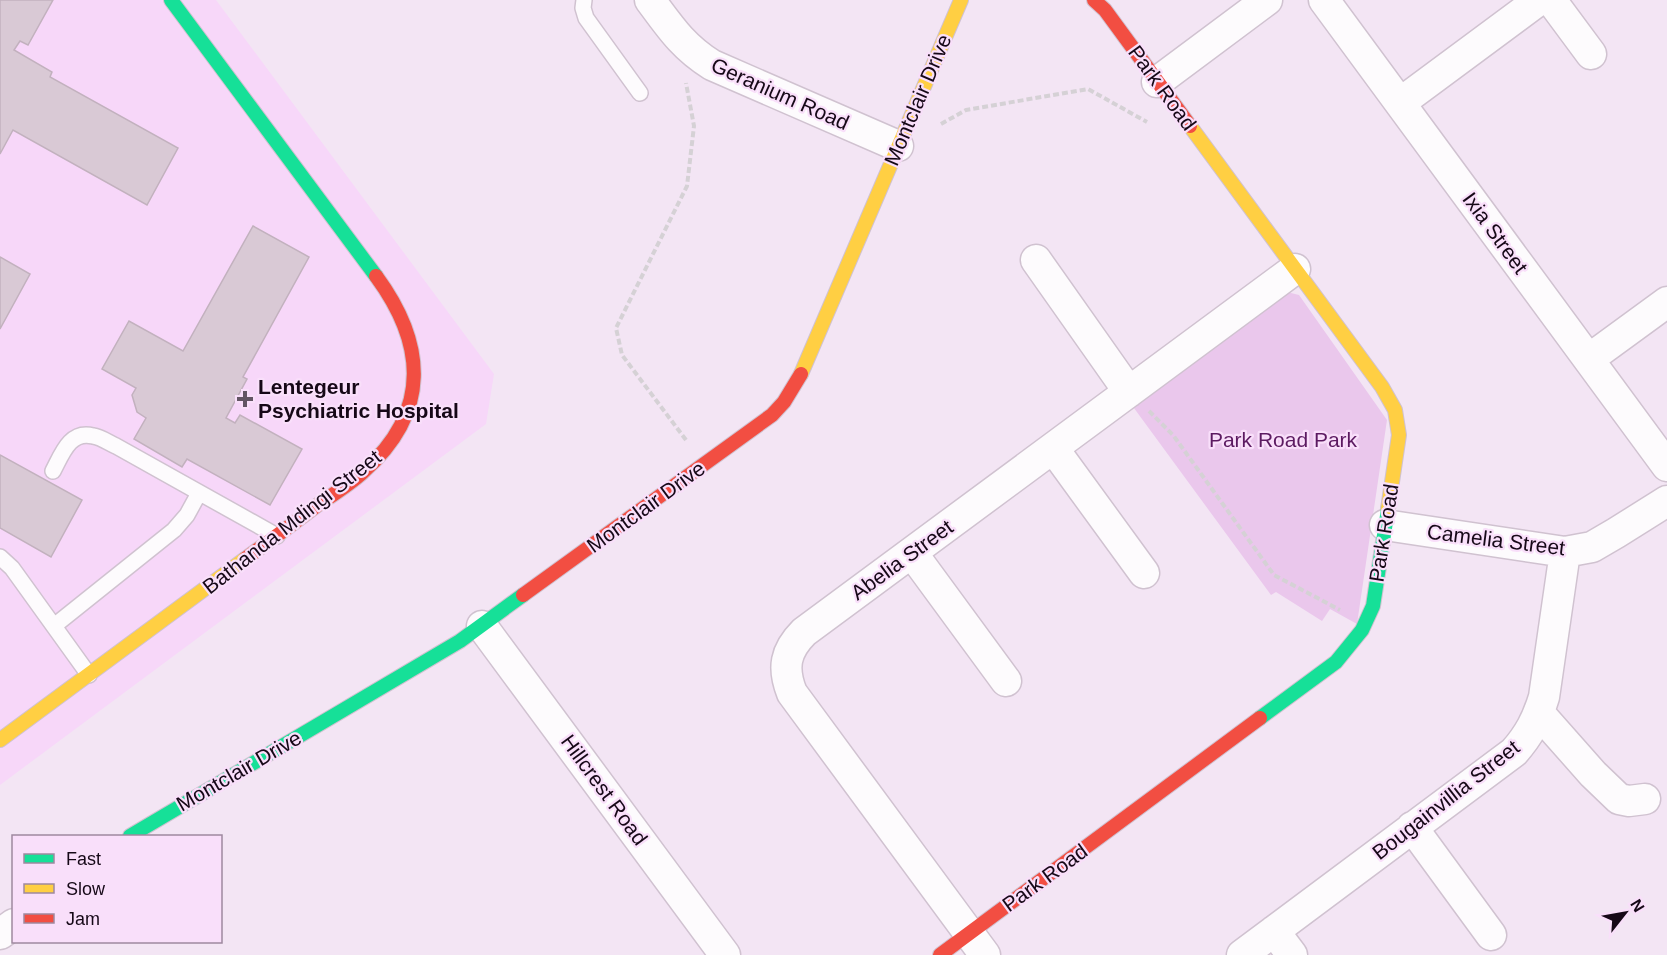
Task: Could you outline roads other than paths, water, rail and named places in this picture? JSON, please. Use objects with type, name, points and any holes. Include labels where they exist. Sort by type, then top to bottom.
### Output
[{"type":"street","name":"Bathanda Mdingi Street","points":[[0,740],[363,472],[394,440],[411,399],[414,356],[410,335],[402,315],[171,0]]},
{"type":"street","name":"Geranium Road","points":[[650,0],[683,43],[712,65],[898,146]]},
{"type":"street","name":"Montclair Drive","points":[[133,835],[460,641],[704,465],[771,415],[784,402],[800,375],[961,0]]},
{"type":"street","name":"Park Road","points":[[940,955],[977,944],[1336,662],[1356,640],[1373,606],[1400,435],[1395,410],[1382,387],[1105,10],[1094,0]]},
{"type":"street","points":[[1158,82],[1267,0]]},
{"type":"street","name":"Ixia Street","points":[[1324,0],[1667,466]]},
{"type":"street","points":[[1400,103],[1539,0]]},
{"type":"street","points":[[1551,0],[1592,54]]},
{"type":"street","points":[[1036,260],[1129,392]]},
{"type":"street","name":"Abelia Street","points":[[977,944],[792,693],[787,681],[786,669],[791,648],[804,633],[1295,269]]},
{"type":"street","points":[[1589,360],[1667,302]]},
{"type":"street","points":[[1053,448],[1144,573]]},
{"type":"street","name":"Camelia Street","points":[[1385,525],[1564,552],[1592,547],[1667,501]]},
{"type":"street","name":"Bougainvillia Street","points":[[1242,955],[1514,752],[1528,736],[1544,697],[1564,552]]},
{"type":"street","points":[[912,553],[1006,681]]},
{"type":"street","name":"Hillcrest Road","points":[[482,626],[725,955]]},
{"type":"street","points":[[1539,713],[1593,774],[1619,799],[1629,801],[1645,799]]},
{"type":"street","points":[[1413,827],[1491,935]]},
{"type":"street","points":[[1274,931],[1292,955]]},
{"type":"lane","points":[[584,0],[583,8],[586,18],[640,93]]},
{"type":"lane","points":[[53,471],[67,444],[79,436],[93,435],[277,536]]},
{"type":"lane","points":[[54,626],[174,530],[187,515],[198,493]]},
{"type":"lane","points":[[0,557],[12,568],[88,675]]},
{"type":"place","name":"Lentegeur Psychiatric Hospital","points":[[245,399]]},
{"type":"park label","name":"Park Road Park","points":[[1283,440]]}]
